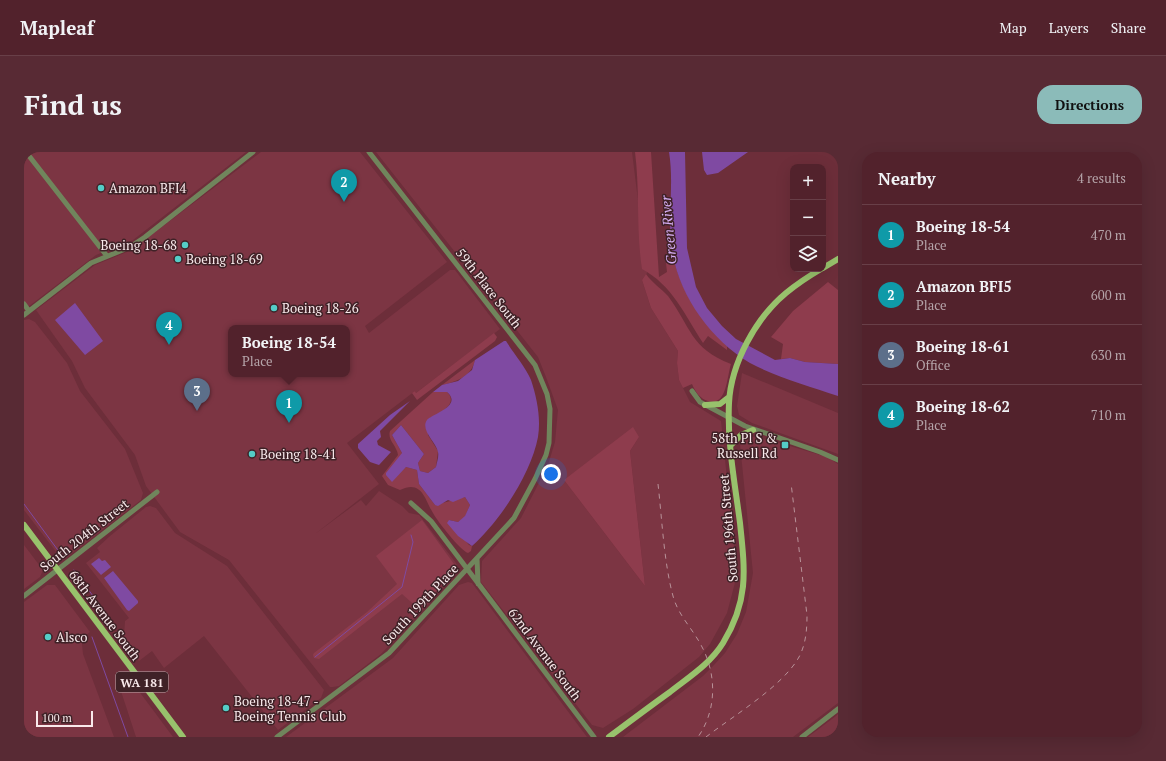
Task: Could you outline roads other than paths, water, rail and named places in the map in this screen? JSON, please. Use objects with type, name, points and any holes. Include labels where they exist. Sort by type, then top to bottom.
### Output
[{"type":"main road","name":"South 196th Street","points":[[826,266],[838,259]]},
{"type":"main road","name":"South 196th Street","points":[[609,737],[709,661],[722,644],[737,615],[743,596],[744,569],[729,418],[730,397],[736,369],[748,342],[764,316],[786,293],[816,272]]},
{"type":"main road","points":[[705,405],[720,404],[730,397]]},
{"type":"main road","points":[[731,445],[740,435],[753,430]]},
{"type":"main road","name":"68th Avenue South","points":[[24,525],[183,737]]},
{"type":"street","points":[[26,152],[107,256]]},
{"type":"street","points":[[24,315],[91,263],[130,247],[145,237],[253,152]]},
{"type":"street","name":"59th Place South","points":[[368,152],[535,365],[547,394],[550,409],[546,455]]},
{"type":"street","points":[[24,304],[29,311]]},
{"type":"street","points":[[692,391],[697,400],[753,430],[820,452],[838,460]]},
{"type":"street","name":"South 199th Place","points":[[277,737],[389,653],[514,518],[536,479],[546,455]]},
{"type":"street","name":"South 204th Street","points":[[24,596],[158,492]]},
{"type":"street","name":"62nd Avenue South","points":[[411,503],[431,521],[594,737]]},
{"type":"street","points":[[477,558],[478,584]]},
{"type":"street","points":[[802,737],[838,710]]},
{"type":"street","points":[[24,732],[28,737]]},
{"type":"waterway","points":[[24,504],[60,553]]},
{"type":"waterway","points":[[315,657],[402,587],[413,542],[411,535]]},
{"type":"waterway","points":[[74,570],[112,622]]},
{"type":"waterway","points":[[92,637],[128,737]]},
{"type":"railway","points":[[706,737],[757,700],[782,679],[799,657],[805,642],[807,615],[791,483]]},
{"type":"railway","points":[[658,484],[665,555],[673,596],[678,609],[701,645],[710,668],[712,680],[712,704],[709,715],[698,737]]},
{"type":"place","name":"Amazon BFI4","points":[[101,188]]},
{"type":"place","name":"Amazon BFI5","points":[[344,202]]},
{"type":"place","name":"Boeing 18-68","points":[[185,245]]},
{"type":"place","name":"Boeing 18-69","points":[[178,259]]},
{"type":"place","name":"Boeing 18-26","points":[[274,308]]},
{"type":"place","name":"Boeing 18-62","points":[[169,345]]},
{"type":"place","name":"Boeing 18-61","points":[[197,411]]},
{"type":"place","name":"Boeing 18-54","points":[[289,423]]},
{"type":"place","name":"58th Pl S & Russell Rd","points":[[785,445]]},
{"type":"place","name":"Boeing 18-41","points":[[252,454]]},
{"type":"place","name":"Alsco","points":[[48,637]]},
{"type":"place","name":"Boeing 18-47 - Boeing Tennis Club","points":[[226,708]]},
{"type":"water label","name":"Green River","points":[[668,230]]}]
